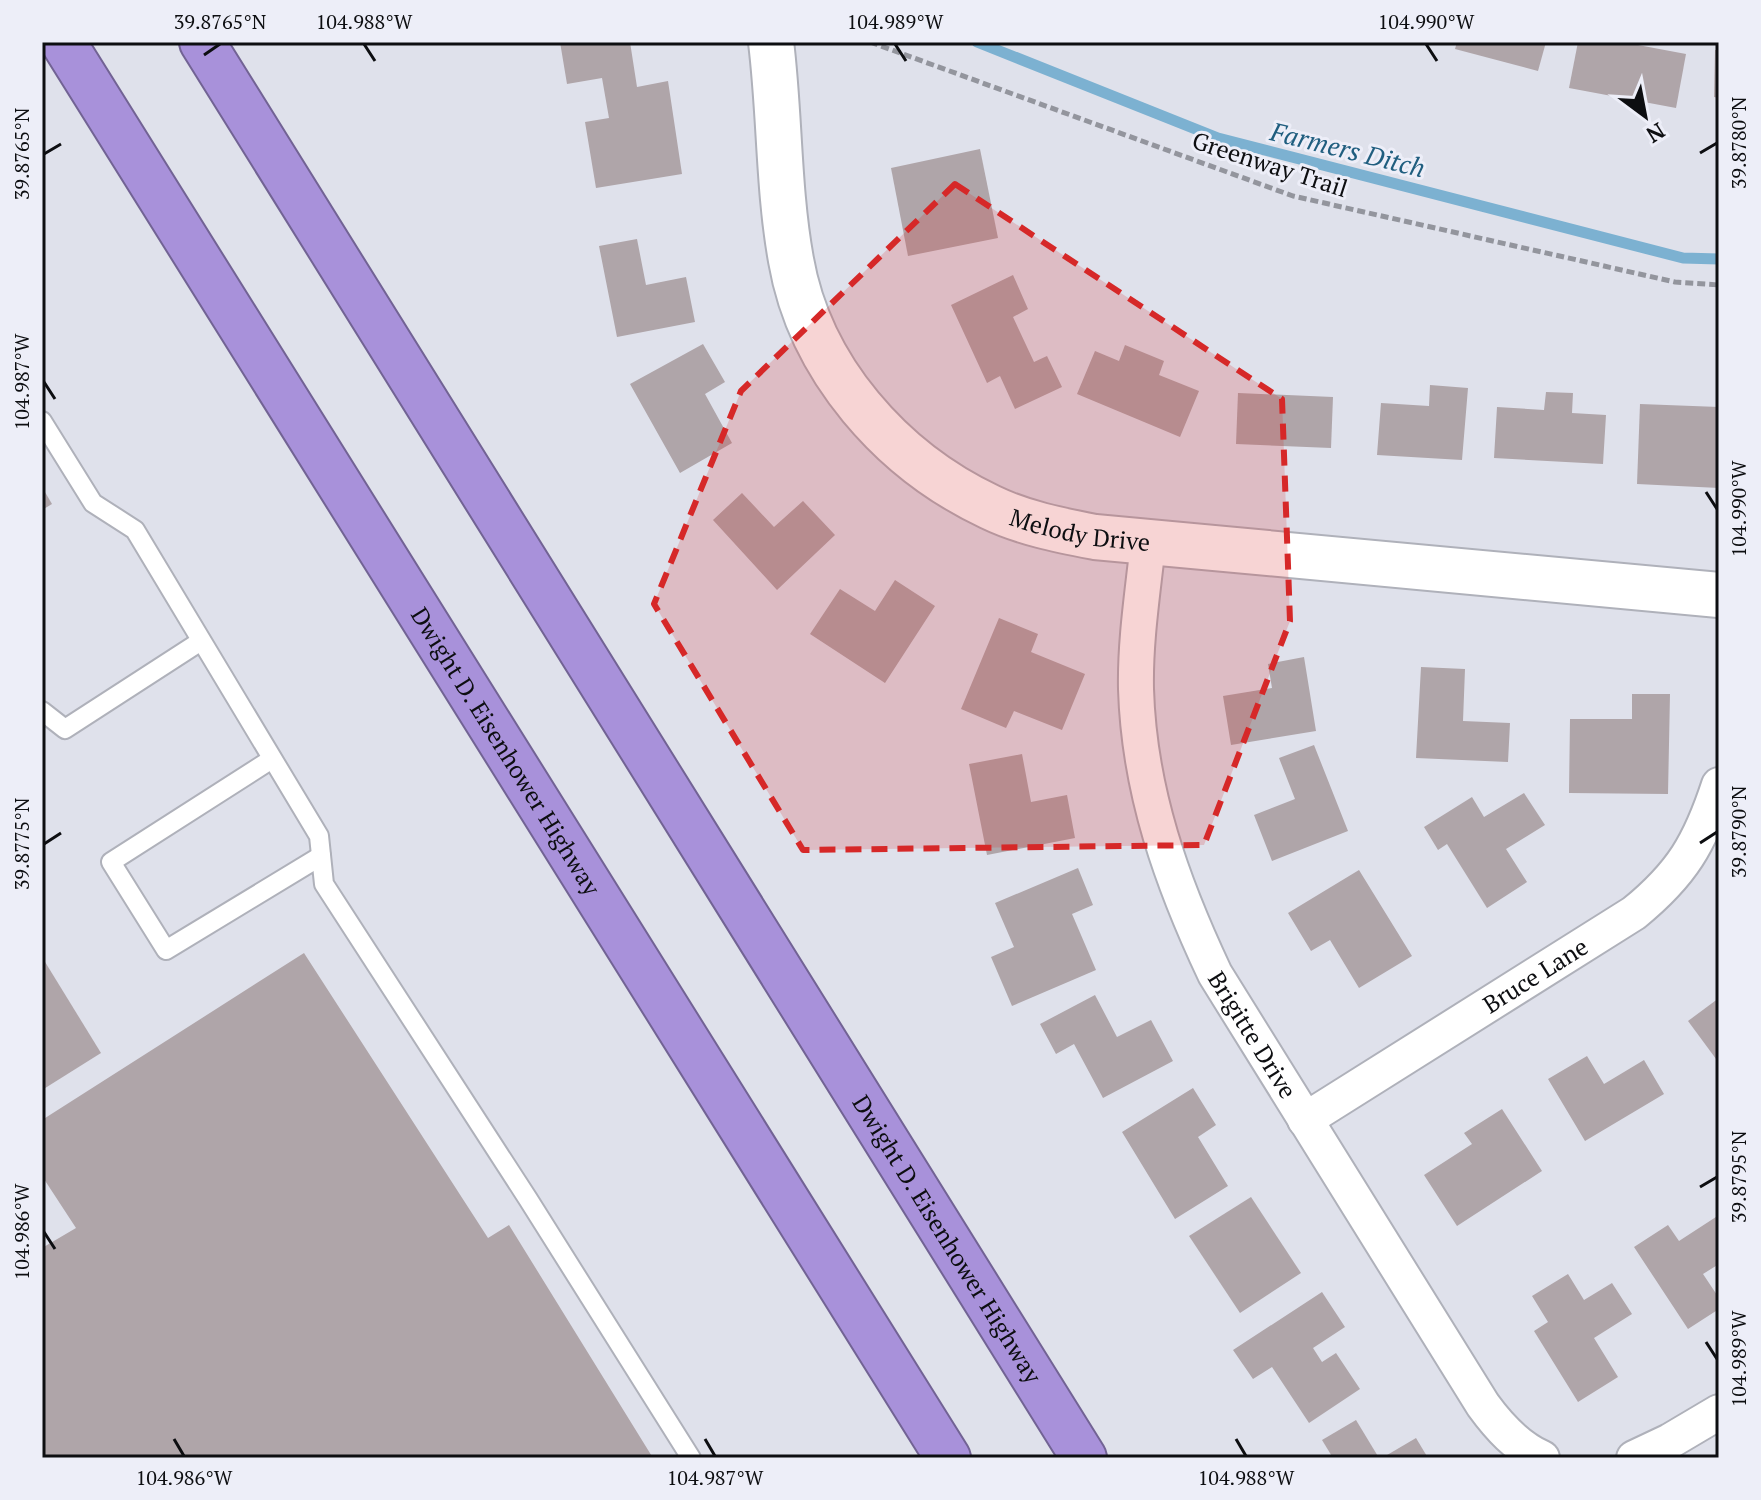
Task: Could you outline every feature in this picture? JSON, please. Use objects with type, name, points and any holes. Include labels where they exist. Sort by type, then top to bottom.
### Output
[{"type":"highway","name":"Dwight D. Eisenhower Highway","points":[[63,42],[948,1458]]},
{"type":"highway","name":"Dwight D. Eisenhower Highway","points":[[202,42],[1084,1458]]},
{"type":"street","name":"Melody Drive","points":[[771,42],[791,264],[809,324],[837,375],[866,414],[927,471],[960,492],[992,508],[1054,530],[1148,543],[1719,595]]},
{"type":"street","name":"Brigitte Drive","points":[[1148,543],[1138,631],[1136,687],[1140,745],[1159,838],[1187,914],[1215,974],[1483,1405],[1499,1428],[1542,1458]]},
{"type":"street","name":"Bruce Lane","points":[[1305,1120],[1634,913],[1654,897],[1687,860],[1707,821],[1719,785]]},
{"type":"street","points":[[1634,1458],[1719,1412]]},
{"type":"lane","points":[[42,421],[93,503],[135,530],[319,836],[324,884],[691,1458]]},
{"type":"lane","points":[[42,711],[65,729],[201,641]]},
{"type":"lane","points":[[272,759],[111,862],[166,950],[321,856]]},
{"type":"path","name":"Greenway Trail","points":[[870,42],[1293,196],[1675,282],[1719,285]]},
{"type":"highlighted area","points":[[955,184],[1282,399],[1290,621],[1204,845],[803,850],[654,604],[741,391]]},
{"type":"building","points":[[560,42],[630,42],[637,87],[668,81],[682,174],[596,188],[585,122],[609,118],[602,78],[567,84]]},
{"type":"building","points":[[1457,42],[1546,42],[1538,71],[1455,49]]},
{"type":"building","points":[[1578,42],[1622,42],[1686,54],[1676,108],[1569,88]]},
{"type":"building","points":[[1715,50],[1719,50],[1719,98],[1714,97]]},
{"type":"building","points":[[980,149],[998,238],[908,256],[891,168]]},
{"type":"building","points":[[637,239],[646,285],[686,277],[695,322],[617,337],[599,246]]},
{"type":"building","points":[[1013,275],[1028,309],[1013,317],[1034,362],[1047,356],[1062,387],[1015,409],[1000,376],[987,383],[951,305]]},
{"type":"building","points":[[703,344],[725,382],[705,394],[732,443],[680,473],[630,384]]},
{"type":"building","points":[[1125,345],[1164,361],[1159,375],[1199,391],[1180,437],[1077,394],[1095,351],[1119,361]]},
{"type":"building","points":[[1430,385],[1468,388],[1462,460],[1377,455],[1381,403],[1429,406]]},
{"type":"building","points":[[1546,392],[1573,393],[1572,413],[1606,415],[1603,464],[1494,458],[1497,407],[1544,410]]},
{"type":"building","points":[[1238,393],[1333,397],[1331,448],[1236,444]]},
{"type":"building","points":[[1640,404],[1719,407],[1719,488],[1637,484]]},
{"type":"building","points":[[42,487],[52,504],[42,510]]},
{"type":"building","points":[[742,493],[774,527],[803,501],[835,535],[777,590],[713,520]]},
{"type":"building","points":[[895,580],[935,606],[885,683],[810,634],[840,589],[875,611]]},
{"type":"building","points":[[999,618],[1038,634],[1031,652],[1085,674],[1062,730],[1014,711],[1006,728],[961,709]]},
{"type":"building","points":[[1304,657],[1316,731],[1231,745],[1223,696],[1272,688],[1268,664]]},
{"type":"building","points":[[1421,667],[1465,669],[1463,721],[1510,723],[1508,762],[1416,758]]},
{"type":"building","points":[[1632,694],[1670,694],[1668,794],[1569,793],[1570,719],[1632,719]]},
{"type":"building","points":[[1314,745],[1348,831],[1272,861],[1254,815],[1295,799],[1279,758]]},
{"type":"building","points":[[1022,754],[1031,802],[1067,795],[1075,838],[987,855],[969,764]]},
{"type":"building","points":[[1524,793],[1545,825],[1506,849],[1527,882],[1487,908],[1447,844],[1438,850],[1424,827],[1472,797],[1484,817]]},
{"type":"building","points":[[1078,868],[1093,905],[1072,914],[1096,970],[1012,1006],[991,957],[1014,947],[995,903]]},
{"type":"building","points":[[1359,870],[1412,956],[1359,988],[1330,940],[1311,951],[1288,913]]},
{"type":"building","points":[[304,953],[488,1238],[509,1225],[653,1458],[42,1458],[42,1248],[76,1228],[42,1176],[42,1120]]},
{"type":"building","points":[[42,957],[101,1053],[42,1090]]},
{"type":"building","points":[[1095,995],[1117,1037],[1151,1020],[1173,1061],[1103,1098],[1074,1044],[1056,1054],[1040,1024]]},
{"type":"building","points":[[1719,998],[1719,1063],[1688,1021]]},
{"type":"building","points":[[1587,1056],[1604,1084],[1644,1060],[1664,1094],[1585,1141],[1548,1079]]},
{"type":"building","points":[[1193,1088],[1216,1125],[1198,1137],[1228,1186],[1175,1219],[1122,1132]]},
{"type":"building","points":[[1502,1109],[1542,1171],[1457,1226],[1424,1175],[1472,1144],[1464,1133]]},
{"type":"building","points":[[1251,1197],[1301,1273],[1240,1313],[1189,1236]]},
{"type":"building","points":[[1719,1215],[1719,1264],[1703,1274],[1719,1298],[1719,1309],[1688,1329],[1634,1247],[1668,1225],[1679,1241]]},
{"type":"building","points":[[1568,1274],[1584,1300],[1612,1283],[1632,1314],[1594,1338],[1618,1377],[1578,1402],[1534,1331],[1548,1322],[1532,1296]]},
{"type":"building","points":[[1322,1292],[1345,1327],[1313,1348],[1322,1362],[1336,1353],[1360,1389],[1309,1423],[1272,1367],[1253,1379],[1233,1350]]},
{"type":"building","points":[[1356,1420],[1379,1458],[1333,1458],[1322,1440]]},
{"type":"building","points":[[1416,1438],[1428,1458],[1382,1458]]},
{"type":"waterway","name":"Farmers Ditch","points":[[977,42],[1218,138],[1683,258],[1719,259]]}]
